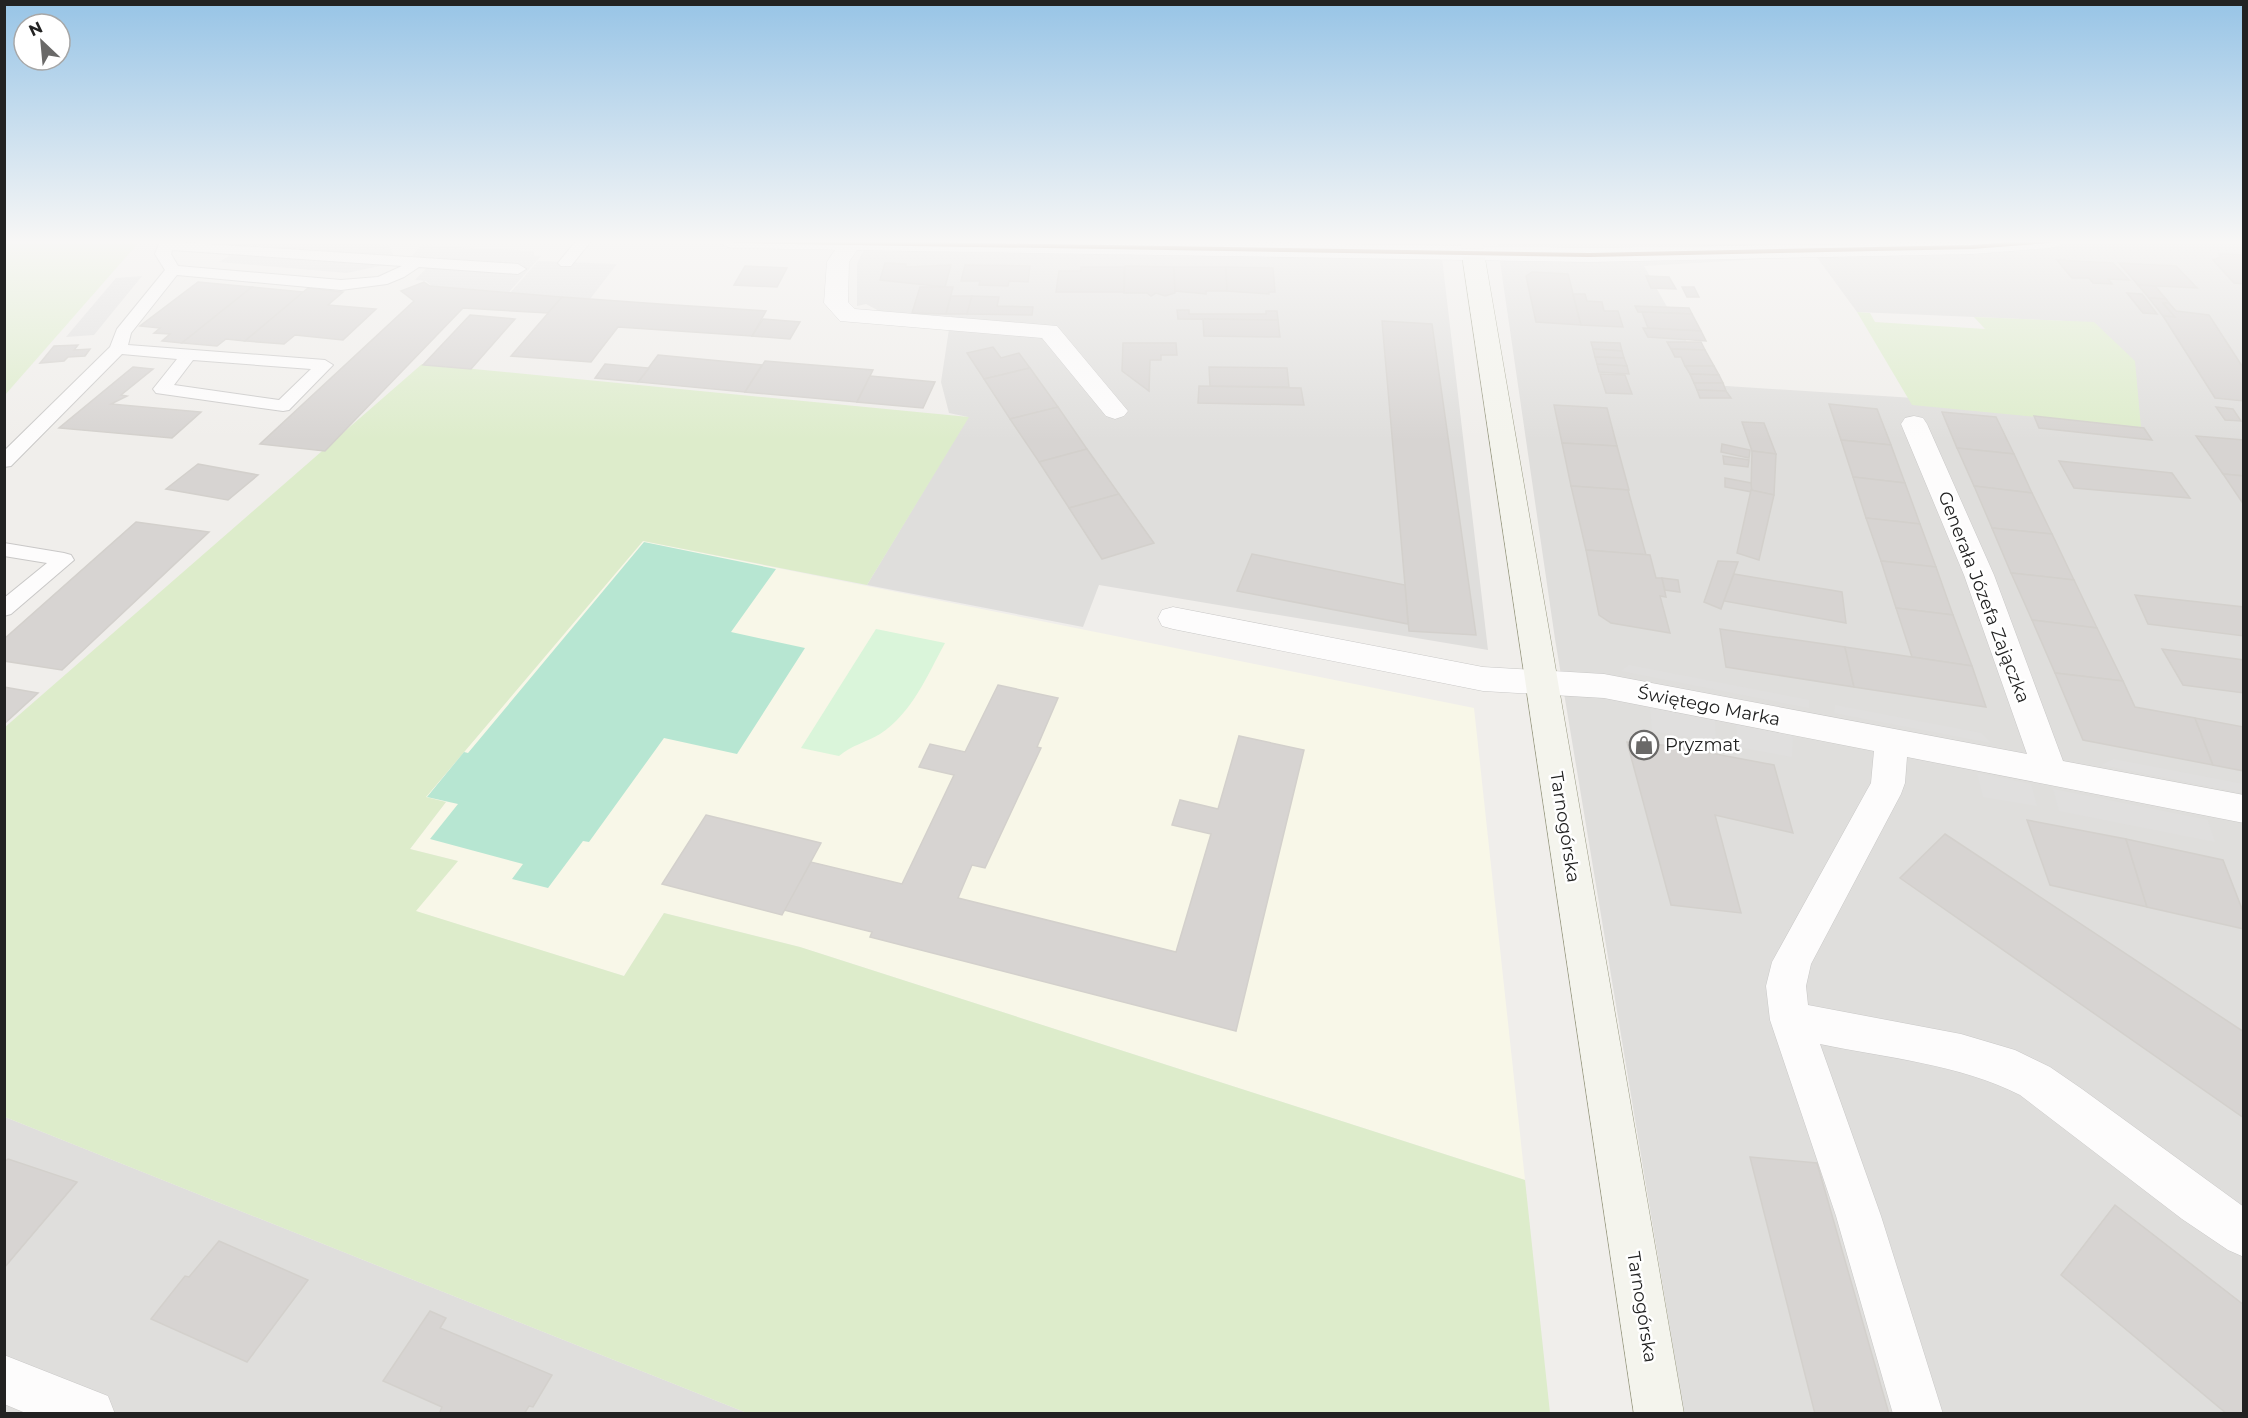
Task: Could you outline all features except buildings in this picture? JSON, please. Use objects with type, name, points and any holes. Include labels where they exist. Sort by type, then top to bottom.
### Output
[{"type":"main road","name":"Tarnogórska","points":[[1482,307],[1659,1413]]},
{"type":"street","points":[[840,307],[848,316],[1049,332],[1115,411]]},
{"type":"street","name":"Generała Józefa Zajączka","points":[[1914,424],[1979,575],[2050,771]]},
{"type":"street","name":"Świętego Marka","points":[[1173,618],[1483,679],[1604,686],[2244,809]]},
{"type":"street","points":[[1892,740],[1888,783],[1792,962],[1786,986],[1790,1020],[1815,1083],[1885,1299],[1918,1413]]},
{"type":"street","points":[[1790,1020],[1961,1053],[2000,1064],[2035,1081],[2198,1203],[2244,1234]]},
{"type":"street","points":[[4,1379],[90,1413]]},
{"type":"lane","points":[[4,462],[118,349],[123,332],[143,307]]},
{"type":"lane","points":[[118,349],[189,354],[325,365],[283,406],[162,389],[189,354]]},
{"type":"lane","points":[[4,549],[64,560],[4,609]]},
{"type":"shaded area","points":[[91,307],[117,307],[94,335],[66,337]]},
{"type":"shaded area","points":[[872,307],[1448,307],[1488,650],[1099,585],[1083,627],[867,585],[968,417],[949,413],[941,382],[951,316],[883,313]]},
{"type":"shaded area","points":[[1507,307],[1667,307],[1711,385],[2099,410],[2066,321],[1857,312],[1853,307],[2243,307],[2243,1413],[1684,1413],[1555,639]]},
{"type":"shaded area","points":[[643,541],[1474,708],[1525,1180],[800,947],[664,913],[624,976],[415,911],[458,861],[410,849],[446,802],[425,798]]},
{"type":"shaded area","points":[[1629,665],[1809,700],[1809,708],[1621,671]]},
{"type":"shaded area","points":[[1835,705],[1981,733],[1991,743],[1834,713]]},
{"type":"shaded area","points":[[1650,708],[1715,720],[1716,742],[1652,731]]},
{"type":"shaded area","points":[[1736,724],[1793,736],[1792,757],[1738,747]]},
{"type":"shaded area","points":[[2113,759],[2243,784],[2243,793],[2101,765]]},
{"type":"shaded area","points":[[1977,773],[2031,784],[2037,806],[1983,797]]},
{"type":"shaded area","points":[[2053,789],[2208,820],[2215,842],[2059,811]]},
{"type":"shaded area","points":[[5,1117],[747,1413],[5,1413]]},
{"type":"green space","points":[[4,307],[82,307],[5,395]]},
{"type":"green space","points":[[1857,312],[1870,313],[1875,322],[1985,329],[1974,317],[2094,322],[2135,361],[2141,427],[1912,405]]},
{"type":"green space","points":[[422,364],[969,417],[867,585],[643,541],[426,797],[446,802],[410,849],[458,861],[416,911],[624,976],[664,913],[800,947],[1525,1180],[1550,1413],[747,1413],[5,1117],[4,728]]},
{"type":"green space","points":[[644,542],[776,569],[731,632],[805,648],[737,754],[664,738],[589,842],[583,841],[548,888],[512,879],[523,864],[430,839],[458,804],[427,797],[464,752],[468,753]]},
{"type":"green space","points":[[876,629],[945,643],[910,705],[880,734],[839,756],[801,748]]},
{"type":"place","name":"Pryzmat","points":[[1644,745]]}]
